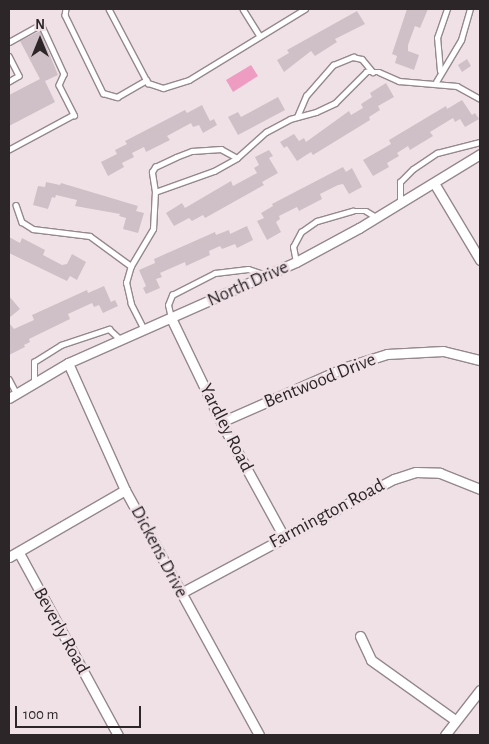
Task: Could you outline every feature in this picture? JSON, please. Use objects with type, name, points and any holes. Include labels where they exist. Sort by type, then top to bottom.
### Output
[{"type":"street","name":"North Drive","points":[[12,395],[68,363],[143,328],[171,318],[296,262],[377,218],[480,154]]},
{"type":"street","points":[[434,183],[480,260]]},
{"type":"street","name":"Yardley Road","points":[[171,318],[221,422],[284,537]]},
{"type":"street","name":"Bentwood Drive","points":[[221,422],[346,367],[387,354],[443,351],[480,360]]},
{"type":"street","name":"Dickens Drive","points":[[68,363],[125,490],[259,735]]},
{"type":"street","name":"Farmington Road","points":[[181,593],[369,491],[416,472],[452,476],[480,489]]},
{"type":"street","points":[[9,557],[19,553],[125,490]]},
{"type":"street","name":"Beverly Road","points":[[19,553],[118,735]]},
{"type":"street","points":[[360,636],[371,660],[455,720]]},
{"type":"street","points":[[445,735],[480,690]]},
{"type":"lane","points":[[66,9],[65,16],[103,94],[117,97],[146,80]]},
{"type":"lane","points":[[109,9],[146,80],[156,87],[179,85],[305,9]]},
{"type":"lane","points":[[243,9],[260,36]]},
{"type":"lane","points":[[440,71],[437,38],[447,9]]},
{"type":"lane","points":[[436,82],[440,71],[461,40],[470,9]]},
{"type":"lane","points":[[9,42],[41,24],[64,74],[59,85],[74,115],[9,150]]},
{"type":"lane","points":[[9,56],[19,76],[9,82]]},
{"type":"lane","points":[[297,117],[306,96],[333,65],[352,57],[362,59],[373,72]]},
{"type":"lane","points":[[155,192],[214,171],[237,158],[266,132],[297,117],[335,103],[366,72],[373,72],[399,81],[436,82],[457,86],[480,99]]},
{"type":"lane","points":[[400,204],[400,182],[413,170],[443,151],[480,142]]},
{"type":"lane","points":[[143,328],[131,304],[126,283],[131,266],[153,229],[155,192],[152,172],[176,157],[192,151],[221,149],[237,158]]},
{"type":"lane","points":[[16,205],[22,222],[33,229],[90,236],[131,266]]},
{"type":"lane","points":[[296,262],[293,247],[301,232],[317,220],[353,211],[366,211],[377,218]]},
{"type":"lane","points":[[171,318],[168,305],[172,295],[215,273],[248,269],[267,276]]},
{"type":"lane","points":[[34,381],[32,372],[34,362],[61,345],[109,329],[120,339]]},
{"type":"lane","points":[[9,378],[12,395]]},
{"type":"shaded area","points":[[251,65],[258,76],[233,92],[226,80]]},
{"type":"building","points":[[407,9],[428,9],[420,28],[415,26],[408,45],[408,51],[419,55],[414,70],[395,63],[397,56],[392,54]]},
{"type":"building","points":[[357,11],[365,24],[335,39],[337,42],[315,56],[311,51],[284,72],[277,60],[289,53],[287,50]]},
{"type":"building","points":[[40,31],[58,75],[45,81],[55,102],[9,126],[9,95],[40,79],[20,41]]},
{"type":"building","points":[[467,59],[471,66],[462,72],[458,65]]},
{"type":"building","points":[[386,83],[394,97],[378,106],[380,110],[369,117],[370,120],[313,155],[311,152],[297,161],[287,146],[284,148],[280,142],[294,134],[299,141],[304,138],[306,142],[349,111],[351,115],[363,108],[361,104],[372,97],[370,93]]},
{"type":"building","points":[[278,97],[285,110],[238,135],[228,117],[238,112],[241,117]]},
{"type":"building","points":[[462,100],[472,115],[475,113],[479,119],[465,127],[460,119],[455,122],[453,118],[430,132],[433,136],[410,150],[408,146],[397,153],[399,156],[387,163],[389,167],[373,176],[363,160],[391,144],[389,140],[446,106],[447,109]]},
{"type":"building","points":[[202,105],[210,121],[214,119],[217,125],[203,133],[199,125],[193,127],[191,123],[167,136],[170,140],[146,152],[144,147],[132,153],[134,157],[122,163],[124,167],[108,176],[101,162],[117,154],[115,150],[127,144],[125,141],[185,110],[187,113]]},
{"type":"building","points":[[269,150],[273,156],[269,158],[278,173],[262,182],[264,185],[205,218],[203,215],[192,221],[189,218],[174,226],[166,213],[182,203],[185,208],[231,181],[233,186],[257,173],[254,168],[259,165],[255,157]]},
{"type":"building","points":[[343,167],[346,172],[352,168],[362,187],[349,194],[343,184],[338,185],[320,194],[322,199],[299,211],[297,207],[279,216],[280,219],[276,222],[281,232],[267,240],[257,221],[264,218],[261,213],[273,206],[272,204]]},
{"type":"building","points":[[46,182],[60,185],[61,183],[138,206],[136,211],[144,213],[138,233],[123,229],[126,218],[119,216],[120,214],[75,206],[77,200],[56,195],[55,198],[52,197],[48,209],[33,205],[38,186],[45,187]]},
{"type":"building","points":[[247,226],[253,240],[237,248],[235,244],[222,249],[220,246],[209,251],[210,255],[186,266],[185,262],[160,273],[162,277],[156,279],[160,288],[146,294],[143,288],[146,286],[139,270],[155,263],[154,259],[215,232],[216,235],[229,230],[230,234]]},
{"type":"building","points":[[9,237],[20,243],[22,238],[45,250],[43,255],[62,265],[67,264],[72,254],[86,262],[77,280],[70,276],[67,281],[9,253]]},
{"type":"building","points":[[104,286],[111,302],[115,300],[118,306],[103,313],[99,305],[94,307],[92,303],[68,314],[70,319],[29,339],[30,342],[24,345],[25,347],[9,355],[9,323],[14,329],[34,320],[32,315],[87,290],[88,293]]},
{"type":"building","points":[[9,296],[20,309],[9,318]]}]
